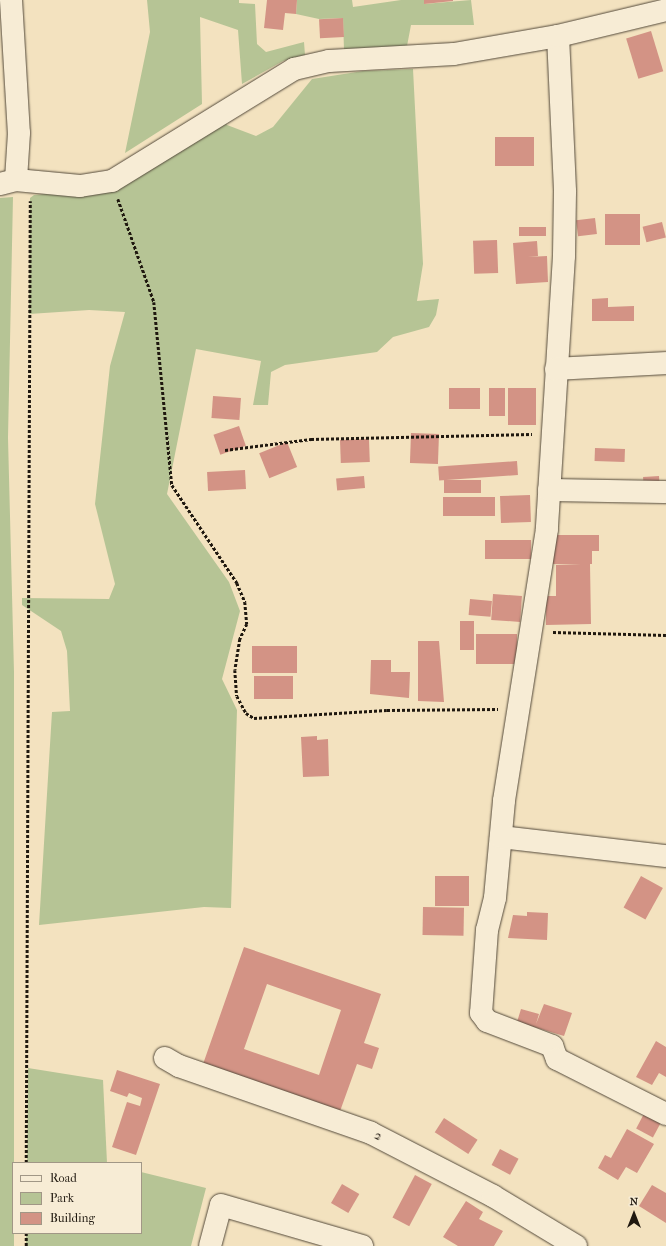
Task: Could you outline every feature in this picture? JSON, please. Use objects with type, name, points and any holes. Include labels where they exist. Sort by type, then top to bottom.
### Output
[{"type":"street","points":[[11,0],[18,133],[15,182],[80,186],[112,181],[294,69],[329,61],[454,54],[558,36],[666,10]]},
{"type":"street","points":[[558,36],[565,192],[564,256],[546,529],[532,631],[518,708],[494,898],[487,930],[481,1013],[487,1020],[552,1046],[557,1059],[666,1114]]},
{"type":"street","points":[[556,369],[666,363]]},
{"type":"street","points":[[549,490],[666,492]]},
{"type":"street","points":[[501,837],[666,856]]},
{"type":"street","name":"2","points":[[165,1058],[179,1066],[371,1133],[480,1189],[576,1246]]},
{"type":"street","points":[[210,1246],[221,1205],[362,1246]]},
{"type":"path","points":[[112,181],[154,302],[172,484],[237,583],[245,602],[247,624],[240,638],[235,670],[237,696],[246,712],[254,718],[387,710],[518,708]]},
{"type":"path","points":[[15,182],[26,1162]]},
{"type":"path","points":[[225,450],[311,439],[552,434]]},
{"type":"path","points":[[532,631],[666,636]]},
{"type":"path","points":[[26,1234],[26,1246]]},
{"type":"green space","points":[[147,0],[239,0],[239,3],[255,4],[257,44],[266,52],[304,42],[305,55],[283,61],[242,84],[238,30],[200,17],[202,104],[125,153],[150,32]]},
{"type":"green space","points":[[297,0],[352,0],[353,7],[401,0],[424,0],[424,4],[471,0],[474,25],[411,25],[407,46],[344,50],[343,18],[319,19],[296,14]]},
{"type":"green space","points":[[413,69],[423,264],[417,301],[439,299],[436,315],[429,327],[393,337],[377,352],[285,365],[271,372],[268,405],[253,405],[261,361],[196,349],[167,494],[229,582],[240,611],[222,679],[237,710],[231,908],[204,907],[39,925],[52,712],[70,711],[67,651],[61,631],[22,605],[22,598],[109,599],[115,584],[95,504],[110,366],[125,312],[89,310],[29,314],[30,198],[34,195],[101,189],[225,120],[227,125],[256,136],[273,127],[312,79],[363,71]]},
{"type":"green space","points":[[13,197],[8,438],[14,672],[14,1162],[12,1162],[12,1234],[14,1234],[14,1246],[0,1246],[0,198]]},
{"type":"green space","points":[[28,1068],[103,1080],[107,1162],[27,1162]]},
{"type":"green space","points":[[142,1172],[206,1188],[191,1246],[26,1246],[26,1234],[142,1234]]},
{"type":"building","points":[[267,0],[297,0],[296,14],[285,13],[283,30],[264,28]]},
{"type":"building","points":[[424,0],[453,0],[453,1],[424,4]]},
{"type":"building","points":[[343,18],[344,37],[320,38],[319,19]]},
{"type":"building","points":[[651,31],[663,71],[638,79],[626,39]]},
{"type":"building","points":[[495,137],[534,137],[534,166],[495,166]]},
{"type":"building","points":[[605,214],[640,214],[640,245],[605,245]]},
{"type":"building","points":[[595,218],[597,234],[578,236],[576,220]]},
{"type":"building","points":[[662,222],[666,238],[646,242],[643,227]]},
{"type":"building","points":[[519,227],[546,227],[546,236],[519,236]]},
{"type":"building","points":[[497,240],[498,273],[474,274],[473,241]]},
{"type":"building","points":[[537,241],[538,256],[528,257],[547,256],[548,282],[516,284],[513,243]]},
{"type":"building","points":[[608,298],[608,307],[634,306],[634,321],[592,321],[592,299]]},
{"type":"building","points":[[449,388],[480,388],[480,409],[449,409]]},
{"type":"building","points":[[489,388],[505,388],[505,416],[489,416]]},
{"type":"building","points":[[508,388],[536,388],[536,425],[508,425]]},
{"type":"building","points":[[213,396],[241,398],[239,420],[211,418]]},
{"type":"building","points":[[239,426],[246,446],[220,455],[213,435]]},
{"type":"building","points":[[411,433],[439,434],[438,464],[410,463]]},
{"type":"building","points":[[369,439],[370,462],[341,463],[340,440]]},
{"type":"building","points":[[287,442],[297,467],[269,478],[259,453]]},
{"type":"building","points":[[595,448],[625,449],[625,462],[595,461]]},
{"type":"building","points":[[517,461],[518,475],[439,480],[438,467]]},
{"type":"building","points":[[245,470],[246,489],[208,491],[207,472]]},
{"type":"building","points":[[364,476],[365,488],[337,490],[336,478]]},
{"type":"building","points":[[659,476],[660,491],[644,492],[643,477]]},
{"type":"building","points":[[444,480],[481,480],[481,493],[444,493]]},
{"type":"building","points":[[530,495],[531,522],[501,523],[500,496]]},
{"type":"building","points":[[443,497],[495,497],[495,516],[443,516]]},
{"type":"building","points":[[553,535],[599,535],[599,551],[592,551],[592,564],[590,564],[591,624],[546,625],[546,596],[556,596],[556,565],[581,565],[553,564]]},
{"type":"building","points":[[485,540],[531,540],[531,559],[485,559]]},
{"type":"building","points":[[493,594],[522,596],[520,622],[491,620]]},
{"type":"building","points":[[470,599],[492,601],[491,617],[469,615]]},
{"type":"building","points":[[460,621],[474,621],[474,650],[460,650]]},
{"type":"building","points":[[476,634],[517,634],[517,664],[476,664]]},
{"type":"building","points":[[418,641],[439,641],[444,702],[418,701]]},
{"type":"building","points":[[252,646],[297,646],[297,673],[252,673]]},
{"type":"building","points":[[371,660],[391,660],[391,672],[410,672],[409,698],[370,694]]},
{"type":"building","points":[[254,676],[293,676],[293,699],[254,699]]},
{"type":"building","points":[[317,736],[317,740],[328,739],[329,776],[303,777],[301,737]]},
{"type":"building","points":[[435,876],[469,876],[469,906],[435,906]]},
{"type":"building","points":[[641,876],[663,888],[645,920],[624,907]]},
{"type":"building","points":[[423,907],[464,908],[464,936],[423,935]]},
{"type":"building","points":[[527,912],[548,913],[547,940],[508,938],[513,915],[527,916]]},
{"type":"building","points":[[244,947],[381,994],[364,1043],[379,1048],[372,1069],[357,1064],[339,1114],[202,1067]],"holes":[[[267,984],[341,1010],[319,1075],[244,1049]]]},
{"type":"building","points":[[544,1004],[572,1013],[564,1036],[517,1022],[521,1009],[539,1014],[536,1024]]},
{"type":"building","points":[[656,1041],[666,1047],[666,1077],[659,1073],[652,1085],[636,1077]]},
{"type":"building","points":[[117,1070],[160,1084],[136,1155],[112,1147],[127,1102],[140,1106],[142,1098],[129,1093],[127,1097],[110,1091]]},
{"type":"building","points":[[646,1110],[663,1119],[653,1137],[636,1129]]},
{"type":"building","points":[[444,1118],[478,1140],[468,1154],[435,1132]]},
{"type":"building","points":[[627,1129],[654,1144],[637,1173],[626,1167],[618,1180],[598,1168],[605,1155],[611,1158]]},
{"type":"building","points":[[500,1149],[519,1159],[510,1175],[492,1165]]},
{"type":"building","points":[[415,1175],[432,1184],[409,1226],[392,1217]]},
{"type":"building","points":[[342,1184],[359,1194],[348,1213],[331,1203]]},
{"type":"building","points":[[652,1185],[666,1193],[666,1223],[639,1206]]},
{"type":"building","points":[[466,1201],[483,1212],[479,1219],[503,1231],[494,1246],[458,1246],[443,1237]]}]
